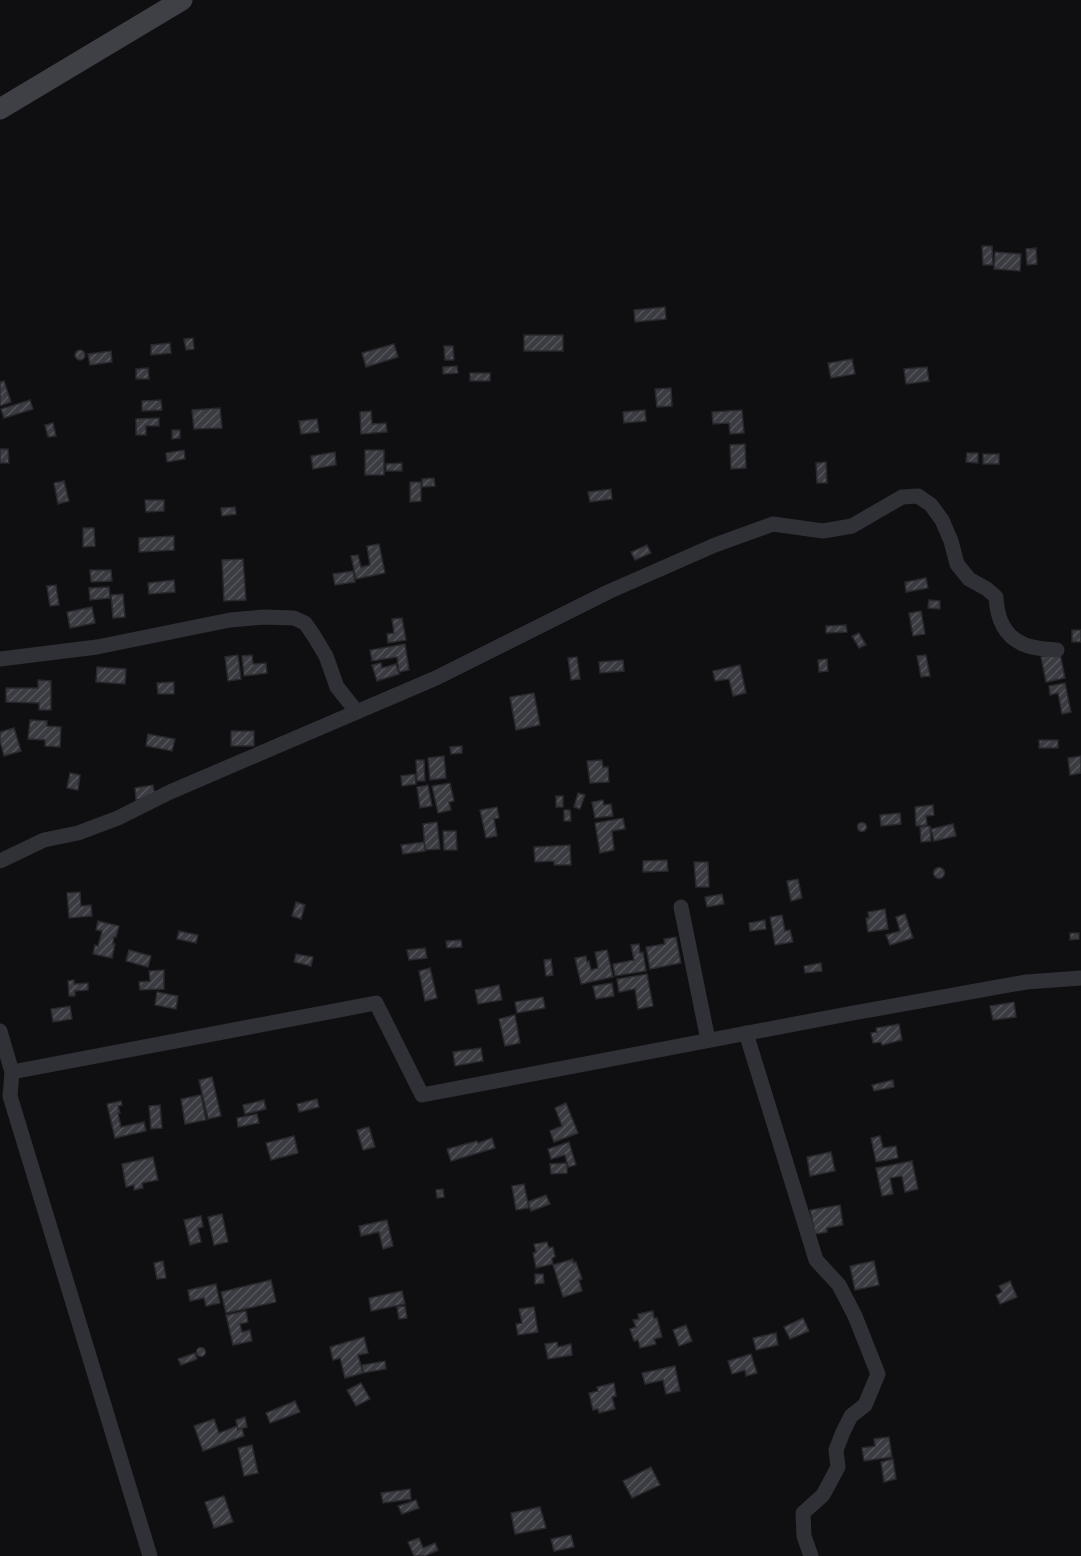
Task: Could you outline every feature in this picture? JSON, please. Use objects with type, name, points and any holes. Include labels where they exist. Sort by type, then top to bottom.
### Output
[{"type":"main road","points":[[0,109],[182,0]]},
{"type":"street","points":[[0,861],[44,840],[78,833],[118,818],[170,792],[436,678],[608,592],[715,545],[773,524],[824,531],[852,526],[902,497],[918,496],[931,505],[942,520],[957,564],[969,579],[996,597],[996,611],[1006,632],[1024,645],[1057,650]]},
{"type":"street","points":[[0,659],[97,647],[230,620],[264,617],[294,618],[305,623],[314,636],[326,656],[337,687],[357,712]]},
{"type":"street","points":[[681,907],[708,1040]]},
{"type":"street","points":[[12,1072],[376,1003],[422,1095],[1026,982],[1081,978]]},
{"type":"street","points":[[0,1031],[12,1072],[5,1100],[150,1556]]},
{"type":"street","points":[[746,1033],[816,1260],[839,1285],[855,1316],[878,1374],[865,1405],[851,1416],[843,1432],[836,1450],[838,1467],[823,1495],[803,1513],[804,1536],[811,1556]]},
{"type":"building","points":[[982,246],[992,246],[993,265],[983,265]]},
{"type":"building","points":[[1036,248],[1037,264],[1027,265],[1026,249]]},
{"type":"building","points":[[995,252],[1021,254],[1020,271],[994,269]]},
{"type":"building","points":[[665,307],[666,319],[635,322],[634,310]]},
{"type":"building","points":[[524,335],[563,335],[563,351],[524,351]]},
{"type":"building","points":[[193,338],[194,349],[186,350],[184,339]]},
{"type":"building","points":[[170,343],[171,353],[151,355],[151,345]]},
{"type":"building","points":[[394,344],[398,357],[366,367],[362,353]]},
{"type":"building","points":[[444,346],[453,346],[454,360],[445,360]]},
{"type":"building","points":[[80,350],[84,351],[84,359],[80,360],[76,359],[75,355],[76,351]]},
{"type":"building","points":[[111,351],[112,362],[90,365],[88,354]]},
{"type":"building","points":[[852,359],[855,374],[831,378],[828,363]]},
{"type":"building","points":[[457,366],[458,373],[443,374],[443,367]]},
{"type":"building","points":[[927,367],[929,381],[906,384],[904,369]]},
{"type":"building","points":[[148,368],[149,379],[136,379],[136,369]]},
{"type":"building","points":[[470,373],[490,373],[490,381],[470,381]]},
{"type":"building","points":[[4,381],[11,402],[0,406],[0,382]]},
{"type":"building","points":[[671,388],[672,406],[657,407],[655,389]]},
{"type":"building","points":[[30,400],[33,409],[4,418],[1,409]]},
{"type":"building","points":[[161,400],[162,410],[142,411],[142,401]]},
{"type":"building","points":[[220,408],[222,428],[194,429],[192,410]]},
{"type":"building","points":[[645,410],[646,421],[624,423],[623,412]]},
{"type":"building","points":[[742,410],[744,433],[730,434],[729,423],[713,424],[712,412]]},
{"type":"building","points":[[371,411],[372,424],[386,423],[387,432],[361,434],[360,412]]},
{"type":"building","points":[[159,418],[159,426],[146,426],[146,435],[136,435],[136,419]]},
{"type":"building","points":[[317,419],[319,432],[301,434],[299,421]]},
{"type":"building","points":[[53,423],[56,436],[48,437],[45,425]]},
{"type":"building","points":[[172,430],[180,430],[180,438],[172,439]]},
{"type":"building","points":[[745,444],[746,468],[731,469],[730,445]]},
{"type":"building","points":[[0,449],[8,449],[9,463],[0,463]]},
{"type":"building","points":[[184,450],[185,459],[167,462],[166,453]]},
{"type":"building","points":[[365,450],[384,450],[384,475],[365,475]]},
{"type":"building","points":[[335,452],[336,465],[313,469],[311,456]]},
{"type":"building","points":[[967,453],[978,453],[978,463],[966,462]]},
{"type":"building","points":[[983,454],[999,454],[999,464],[983,464]]},
{"type":"building","points":[[826,462],[827,483],[817,483],[816,463]]},
{"type":"building","points":[[402,463],[402,471],[386,471],[386,464]]},
{"type":"building","points":[[434,478],[435,486],[422,487],[422,479]]},
{"type":"building","points":[[64,481],[69,501],[58,504],[54,483]]},
{"type":"building","points":[[410,482],[421,482],[421,501],[410,502]]},
{"type":"building","points":[[611,489],[612,499],[590,502],[588,492]]},
{"type":"building","points":[[145,500],[164,500],[164,511],[146,512]]},
{"type":"building","points":[[235,507],[236,514],[222,516],[221,508]]},
{"type":"building","points":[[83,528],[94,528],[95,546],[83,547]]},
{"type":"building","points":[[174,536],[174,550],[139,552],[139,538]]},
{"type":"building","points":[[379,544],[385,573],[356,579],[351,556],[358,555],[361,567],[370,565],[367,546]]},
{"type":"building","points":[[647,545],[651,553],[635,560],[631,552]]},
{"type":"building","points":[[243,559],[246,600],[224,601],[222,560]]},
{"type":"building","points":[[90,570],[111,570],[112,581],[91,582]]},
{"type":"building","points":[[353,571],[355,582],[335,585],[333,574]]},
{"type":"building","points":[[926,578],[928,588],[906,592],[905,582]]},
{"type":"building","points":[[174,580],[175,592],[149,594],[148,583]]},
{"type":"building","points":[[56,585],[59,605],[50,606],[47,586]]},
{"type":"building","points":[[109,587],[110,598],[90,600],[89,588]]},
{"type":"building","points":[[123,594],[125,617],[113,618],[111,595]]},
{"type":"building","points":[[929,600],[940,601],[940,609],[928,608]]},
{"type":"building","points":[[92,607],[95,623],[70,628],[67,612]]},
{"type":"building","points":[[921,611],[925,634],[913,636],[909,613]]},
{"type":"building","points":[[402,618],[406,640],[388,643],[387,634],[394,633],[392,619]]},
{"type":"building","points":[[846,625],[847,632],[826,633],[826,626]]},
{"type":"building","points":[[1072,630],[1081,630],[1081,642],[1072,642]]},
{"type":"building","points":[[859,633],[866,645],[859,648],[852,636]]},
{"type":"building","points":[[405,644],[409,670],[399,672],[397,657],[372,661],[370,650]]},
{"type":"building","points":[[1060,653],[1065,678],[1046,682],[1041,657]]},
{"type":"building","points":[[238,655],[241,679],[228,681],[225,657]]},
{"type":"building","points":[[252,655],[253,664],[266,663],[267,673],[244,676],[242,656]]},
{"type":"building","points":[[926,655],[930,676],[921,677],[917,656]]},
{"type":"building","points":[[577,657],[580,679],[571,680],[568,658]]},
{"type":"building","points":[[827,659],[828,671],[819,672],[818,660]]},
{"type":"building","points":[[623,660],[624,671],[600,673],[599,662]]},
{"type":"building","points":[[381,663],[382,668],[396,664],[399,674],[377,681],[372,665]]},
{"type":"building","points":[[740,665],[746,693],[733,696],[729,679],[715,681],[713,671]]},
{"type":"building","points":[[97,667],[126,669],[125,684],[96,682]]},
{"type":"building","points":[[38,680],[51,681],[51,710],[39,710],[39,703],[6,702],[6,688],[38,688]]},
{"type":"building","points":[[174,682],[174,694],[158,694],[157,683]]},
{"type":"building","points":[[1065,683],[1071,712],[1062,714],[1058,693],[1050,695],[1049,686]]},
{"type":"building","points":[[534,693],[540,725],[516,730],[510,697]]},
{"type":"building","points":[[30,720],[47,721],[47,726],[61,727],[60,747],[45,746],[45,740],[28,739]]},
{"type":"building","points":[[14,728],[21,751],[4,756],[0,732]]},
{"type":"building","points":[[231,731],[254,731],[254,746],[231,746]]},
{"type":"building","points":[[148,734],[175,739],[172,751],[146,746]]},
{"type":"building","points":[[1039,740],[1058,740],[1058,748],[1039,748]]},
{"type":"building","points":[[462,746],[462,753],[451,754],[450,747]]},
{"type":"building","points":[[444,756],[446,778],[430,780],[428,758]]},
{"type":"building","points":[[1081,756],[1081,773],[1070,775],[1068,758]]},
{"type":"building","points":[[416,760],[424,760],[425,781],[417,781]]},
{"type":"building","points":[[602,760],[603,767],[608,767],[609,782],[590,783],[587,761]]},
{"type":"building","points":[[70,773],[80,775],[78,790],[67,788]]},
{"type":"building","points":[[415,774],[416,784],[402,786],[401,776]]},
{"type":"building","points":[[450,783],[454,801],[449,802],[451,810],[438,813],[432,786]]},
{"type":"building","points":[[153,785],[155,797],[136,800],[135,788]]},
{"type":"building","points":[[428,785],[432,806],[420,808],[417,787]]},
{"type":"building","points":[[578,793],[585,795],[580,809],[574,807]]},
{"type":"building","points":[[556,796],[563,796],[563,807],[556,807]]},
{"type":"building","points":[[603,800],[604,805],[611,804],[613,816],[595,818],[592,802]]},
{"type":"building","points":[[933,805],[934,815],[926,816],[927,825],[916,826],[915,807]]},
{"type":"building","points":[[497,807],[499,818],[494,819],[497,836],[486,838],[480,810]]},
{"type":"building","points":[[564,810],[570,810],[571,821],[564,821]]},
{"type":"building","points":[[900,813],[901,824],[881,826],[880,815]]},
{"type":"building","points":[[623,818],[625,829],[612,831],[614,850],[600,853],[595,823]]},
{"type":"building","points":[[437,822],[440,849],[425,850],[423,824]]},
{"type":"building","points":[[862,822],[867,827],[862,832],[857,827]]},
{"type":"building","points":[[953,824],[956,836],[934,841],[931,829]]},
{"type":"building","points":[[930,826],[931,841],[921,842],[920,827]]},
{"type":"building","points":[[443,831],[456,831],[457,850],[444,850]]},
{"type":"building","points":[[424,842],[425,851],[403,854],[401,845]]},
{"type":"building","points":[[570,845],[571,865],[554,865],[554,861],[535,862],[534,847]]},
{"type":"building","points":[[667,860],[668,871],[643,872],[643,861]]},
{"type":"building","points":[[694,862],[708,862],[709,887],[696,887]]},
{"type":"building","points":[[939,868],[943,869],[943,877],[939,878],[935,877],[934,873],[935,869]]},
{"type":"building","points":[[798,879],[802,898],[791,901],[787,881]]},
{"type":"building","points":[[80,892],[81,906],[91,905],[92,916],[69,918],[67,893]]},
{"type":"building","points":[[722,894],[724,904],[707,907],[705,897]]},
{"type":"building","points":[[296,902],[305,905],[301,919],[292,916]]},
{"type":"building","points":[[885,909],[888,929],[868,932],[866,918],[869,918],[868,912]]},
{"type":"building","points":[[905,914],[913,938],[890,945],[886,935],[900,931],[896,917]]},
{"type":"building","points":[[782,915],[785,931],[790,930],[793,942],[775,945],[770,917]]},
{"type":"building","points":[[765,920],[766,929],[750,931],[749,923]]},
{"type":"building","points":[[98,921],[119,926],[116,937],[114,937],[112,958],[93,954],[102,931],[96,930]]},
{"type":"building","points":[[179,931],[198,935],[196,943],[177,939]]},
{"type":"building","points":[[1070,933],[1079,933],[1079,939],[1070,940]]},
{"type":"building","points":[[676,937],[681,963],[650,969],[646,947],[665,944],[664,939]]},
{"type":"building","points":[[461,940],[462,947],[447,948],[446,941]]},
{"type":"building","points":[[639,944],[640,953],[643,952],[646,971],[615,976],[613,964],[634,960],[631,945]]},
{"type":"building","points":[[425,948],[427,958],[409,960],[407,950]]},
{"type":"building","points":[[129,950],[151,956],[148,967],[126,961]]},
{"type":"building","points":[[607,950],[613,977],[581,984],[575,958],[586,956],[591,970],[598,968],[595,952]]},
{"type":"building","points":[[296,954],[313,957],[311,966],[294,962]]},
{"type":"building","points":[[551,959],[553,975],[546,976],[544,960]]},
{"type":"building","points":[[821,963],[822,971],[805,973],[804,966]]},
{"type":"building","points":[[430,968],[437,998],[425,1001],[419,971]]},
{"type":"building","points":[[164,970],[164,989],[140,990],[139,982],[150,981],[149,971]]},
{"type":"building","points":[[647,974],[653,1006],[638,1009],[635,989],[619,992],[617,979]]},
{"type":"building","points":[[74,980],[74,984],[88,983],[88,990],[75,991],[75,996],[69,996],[68,981]]},
{"type":"building","points":[[612,983],[614,996],[596,999],[593,986]]},
{"type":"building","points":[[499,985],[502,1000],[478,1004],[475,990]]},
{"type":"building","points":[[157,992],[178,996],[176,1009],[155,1005]]},
{"type":"building","points":[[543,997],[545,1008],[517,1013],[515,1002]]},
{"type":"building","points":[[1014,1002],[1016,1017],[993,1020],[990,1006]]},
{"type":"building","points":[[70,1006],[72,1019],[53,1022],[51,1009]]},
{"type":"building","points":[[515,1015],[520,1043],[505,1046],[499,1019]]},
{"type":"building","points":[[899,1024],[902,1040],[882,1045],[881,1042],[873,1043],[871,1033],[877,1032],[876,1028]]},
{"type":"building","points":[[481,1048],[483,1061],[455,1066],[453,1052]]},
{"type":"building","points":[[212,1077],[221,1116],[208,1119],[199,1080]]},
{"type":"building","points":[[893,1080],[894,1087],[874,1091],[872,1085]]},
{"type":"building","points":[[201,1095],[206,1120],[185,1124],[181,1099]]},
{"type":"building","points":[[317,1099],[319,1107],[299,1112],[297,1104]]},
{"type":"building","points":[[264,1100],[266,1109],[245,1114],[243,1105]]},
{"type":"building","points":[[121,1101],[122,1105],[118,1106],[120,1113],[118,1113],[121,1127],[144,1122],[146,1131],[115,1138],[107,1104]]},
{"type":"building","points":[[566,1103],[578,1133],[554,1142],[550,1131],[562,1126],[555,1108]]},
{"type":"building","points":[[160,1105],[162,1128],[151,1129],[149,1106]]},
{"type":"building","points":[[257,1114],[259,1123],[238,1127],[237,1118]]},
{"type":"building","points":[[369,1127],[375,1147],[363,1150],[357,1130]]},
{"type":"building","points":[[294,1136],[298,1153],[271,1160],[266,1143]]},
{"type":"building","points":[[880,1136],[883,1148],[896,1146],[898,1158],[876,1162],[871,1138]]},
{"type":"building","points":[[492,1138],[495,1148],[451,1161],[447,1149]]},
{"type":"building","points":[[569,1142],[576,1165],[568,1167],[565,1155],[551,1159],[548,1149]]},
{"type":"building","points":[[831,1152],[835,1171],[810,1176],[807,1157]]},
{"type":"building","points":[[153,1157],[158,1180],[142,1183],[143,1188],[134,1190],[134,1185],[126,1187],[122,1164]]},
{"type":"building","points":[[912,1161],[918,1189],[905,1192],[902,1176],[890,1178],[893,1194],[882,1196],[876,1168]]},
{"type":"building","points":[[567,1163],[567,1173],[551,1174],[550,1164]]},
{"type":"building","points":[[524,1184],[529,1208],[516,1210],[512,1186]]},
{"type":"building","points":[[443,1189],[444,1197],[437,1198],[436,1190]]},
{"type":"building","points":[[546,1195],[550,1204],[531,1211],[528,1202]]},
{"type":"building","points":[[840,1205],[843,1225],[827,1228],[827,1232],[815,1234],[810,1210]]},
{"type":"building","points":[[222,1214],[228,1242],[214,1245],[208,1217]]},
{"type":"building","points":[[201,1216],[203,1227],[198,1228],[201,1242],[190,1245],[184,1220]]},
{"type":"building","points":[[387,1220],[393,1246],[383,1249],[379,1232],[361,1236],[359,1226]]},
{"type":"building","points":[[547,1242],[549,1248],[553,1247],[555,1257],[552,1258],[553,1264],[536,1268],[534,1244]]},
{"type":"building","points":[[573,1259],[582,1279],[579,1280],[582,1291],[563,1297],[553,1265]]},
{"type":"building","points":[[163,1261],[166,1278],[157,1279],[154,1263]]},
{"type":"building","points":[[874,1261],[879,1285],[855,1290],[850,1266]]},
{"type":"building","points":[[535,1274],[543,1274],[544,1283],[535,1284]]},
{"type":"building","points":[[271,1280],[276,1302],[226,1313],[221,1292]]},
{"type":"building","points":[[1010,1281],[1017,1297],[1000,1304],[996,1295],[1002,1292],[999,1286]]},
{"type":"building","points":[[216,1284],[220,1303],[206,1306],[204,1298],[190,1301],[188,1290]]},
{"type":"building","points":[[402,1291],[405,1304],[371,1311],[369,1298]]},
{"type":"building","points":[[405,1306],[407,1318],[399,1319],[397,1307]]},
{"type":"building","points":[[534,1307],[538,1332],[518,1335],[516,1324],[522,1323],[519,1309]]},
{"type":"building","points":[[246,1311],[248,1322],[240,1324],[242,1332],[250,1330],[252,1341],[233,1345],[226,1315]]},
{"type":"building","points":[[653,1311],[662,1337],[654,1339],[656,1344],[640,1348],[638,1340],[634,1341],[630,1329],[636,1327],[633,1320],[639,1319],[638,1314]]},
{"type":"building","points":[[803,1318],[809,1331],[790,1339],[784,1327]]},
{"type":"building","points":[[686,1325],[692,1341],[679,1346],[673,1330]]},
{"type":"building","points":[[776,1333],[778,1345],[756,1350],[753,1338]]},
{"type":"building","points":[[364,1337],[368,1353],[358,1355],[363,1373],[345,1378],[340,1358],[333,1360],[330,1347]]},
{"type":"building","points":[[557,1342],[558,1347],[571,1344],[572,1355],[548,1359],[545,1344]]},
{"type":"building","points":[[201,1348],[205,1352],[201,1356],[197,1352]]},
{"type":"building","points":[[195,1353],[197,1359],[181,1365],[178,1359]]},
{"type":"building","points":[[751,1354],[757,1373],[746,1376],[745,1370],[732,1374],[728,1361]]},
{"type":"building","points":[[385,1361],[386,1369],[363,1373],[362,1365]]},
{"type":"building","points":[[675,1366],[680,1391],[666,1394],[663,1380],[645,1384],[642,1373]]},
{"type":"building","points":[[361,1383],[370,1399],[356,1406],[347,1390]]},
{"type":"building","points":[[614,1383],[616,1396],[612,1397],[615,1409],[599,1413],[598,1409],[593,1410],[589,1393],[598,1391],[597,1387]]},
{"type":"building","points":[[295,1401],[300,1412],[270,1423],[266,1413]]},
{"type":"building","points":[[245,1417],[247,1427],[238,1430],[236,1420]]},
{"type":"building","points":[[214,1419],[219,1433],[237,1426],[238,1430],[242,1428],[244,1436],[203,1451],[194,1426]]},
{"type":"building","points":[[889,1437],[892,1457],[864,1461],[862,1448],[875,1446],[874,1439]]},
{"type":"building","points":[[252,1445],[258,1473],[244,1476],[238,1448]]},
{"type":"building","points":[[893,1459],[896,1479],[884,1482],[881,1462]]},
{"type":"building","points":[[651,1467],[660,1485],[632,1498],[623,1481]]},
{"type":"building","points":[[410,1489],[411,1499],[383,1503],[381,1493]]},
{"type":"building","points":[[224,1496],[233,1522],[214,1528],[205,1502]]},
{"type":"building","points":[[416,1500],[419,1508],[402,1514],[398,1506]]},
{"type":"building","points":[[540,1507],[546,1528],[515,1534],[511,1513]]},
{"type":"building","points":[[571,1535],[574,1547],[554,1551],[551,1539]]},
{"type":"building","points":[[419,1538],[423,1548],[435,1543],[438,1550],[425,1556],[414,1556],[408,1542]]}]
